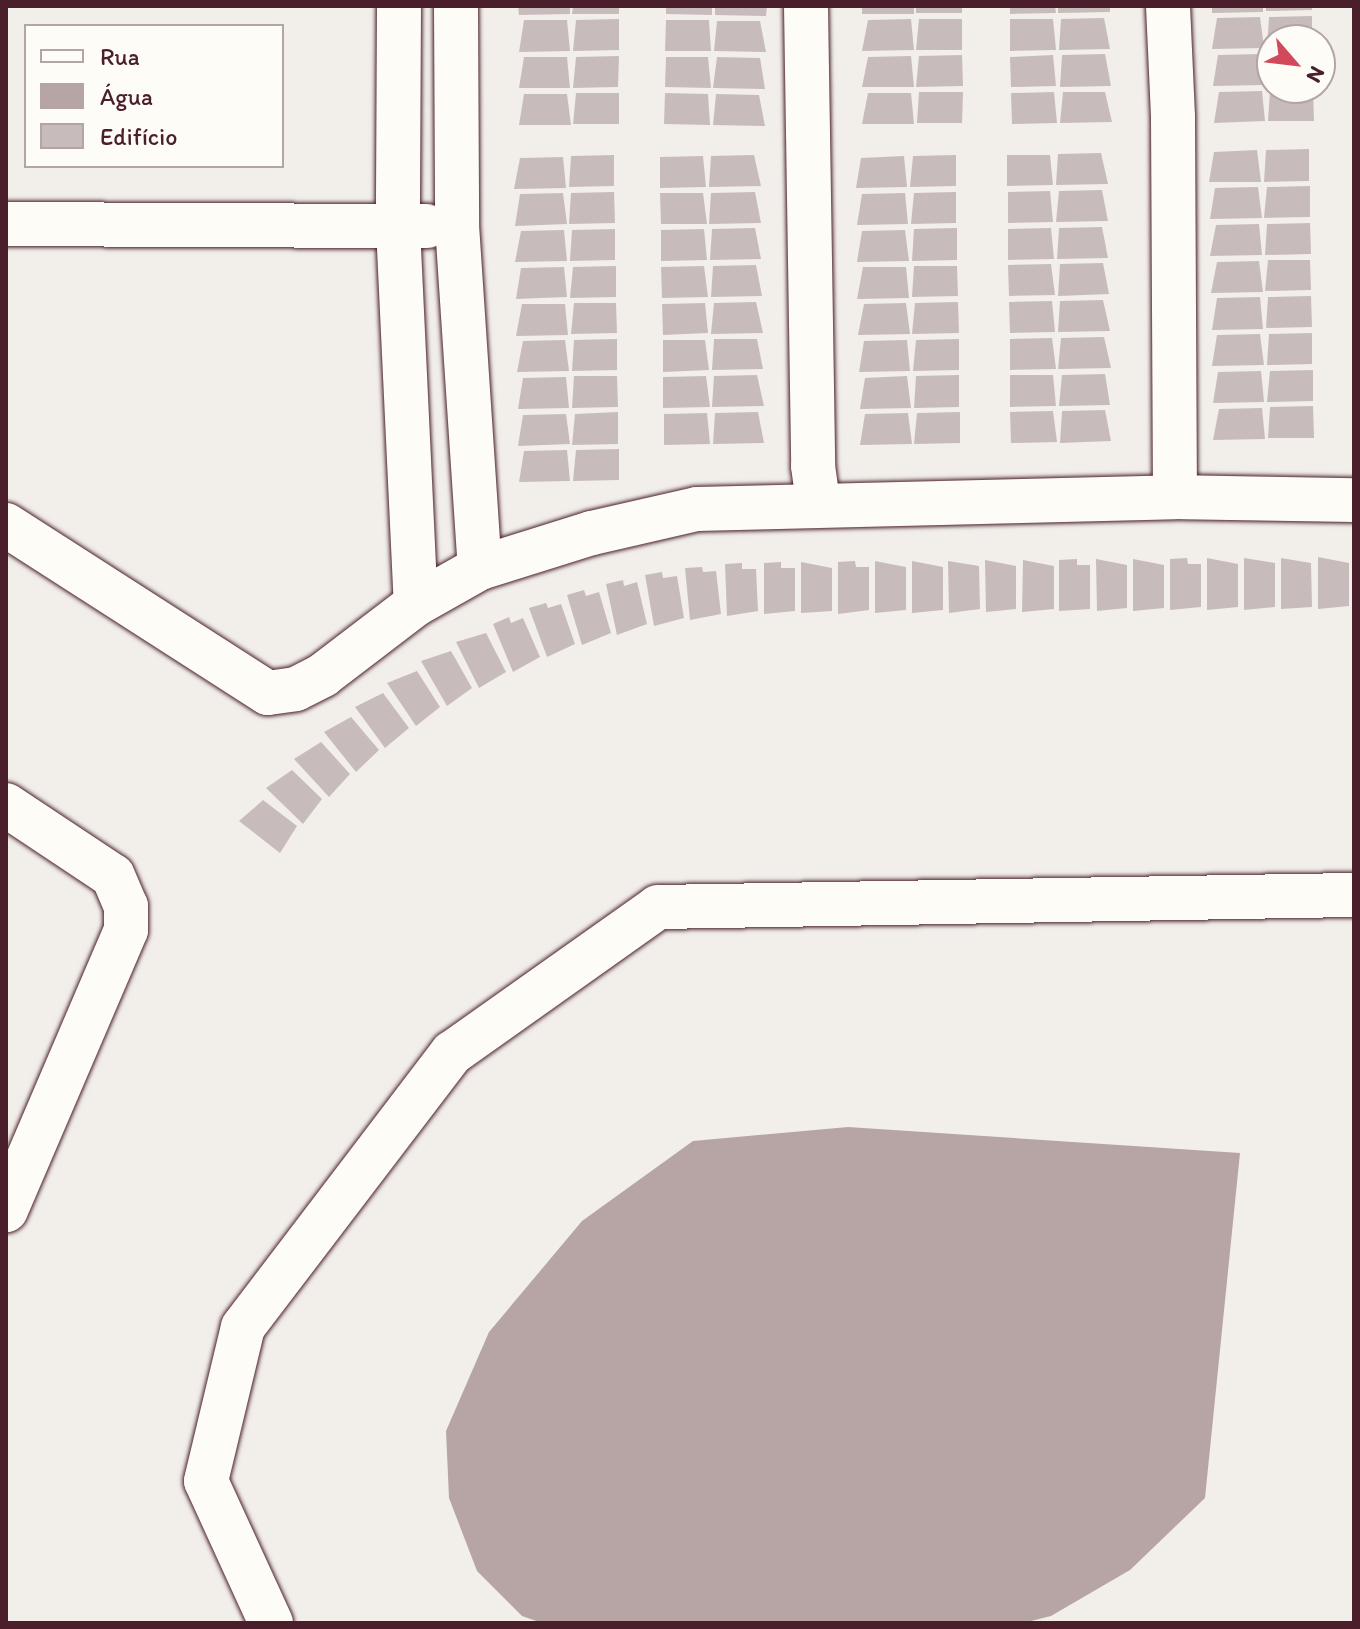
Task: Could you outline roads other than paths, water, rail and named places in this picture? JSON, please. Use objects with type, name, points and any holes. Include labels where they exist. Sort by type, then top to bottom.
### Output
[{"type":"street","points":[[399,6],[398,227],[416,604]]},
{"type":"street","points":[[456,6],[457,225],[480,568]]},
{"type":"street","points":[[806,6],[813,466],[818,502]]},
{"type":"street","points":[[1168,6],[1173,117],[1175,497]]},
{"type":"street","points":[[6,224],[457,225]]},
{"type":"street","points":[[6,525],[268,693],[296,689],[323,675],[416,604],[480,568],[592,533],[697,509],[818,502],[1175,497],[1354,500]]},
{"type":"street","points":[[6,805],[113,876],[123,890],[126,930],[6,1210]]},
{"type":"street","points":[[271,1623],[206,1481],[243,1327],[452,1053],[658,907],[1354,895]]},
{"type":"water","points":[[848,1127],[1240,1153],[1205,1498],[1130,1570],[1051,1616],[1023,1623],[542,1623],[522,1616],[477,1571],[449,1498],[446,1431],[489,1332],[582,1221],[693,1141]]}]
